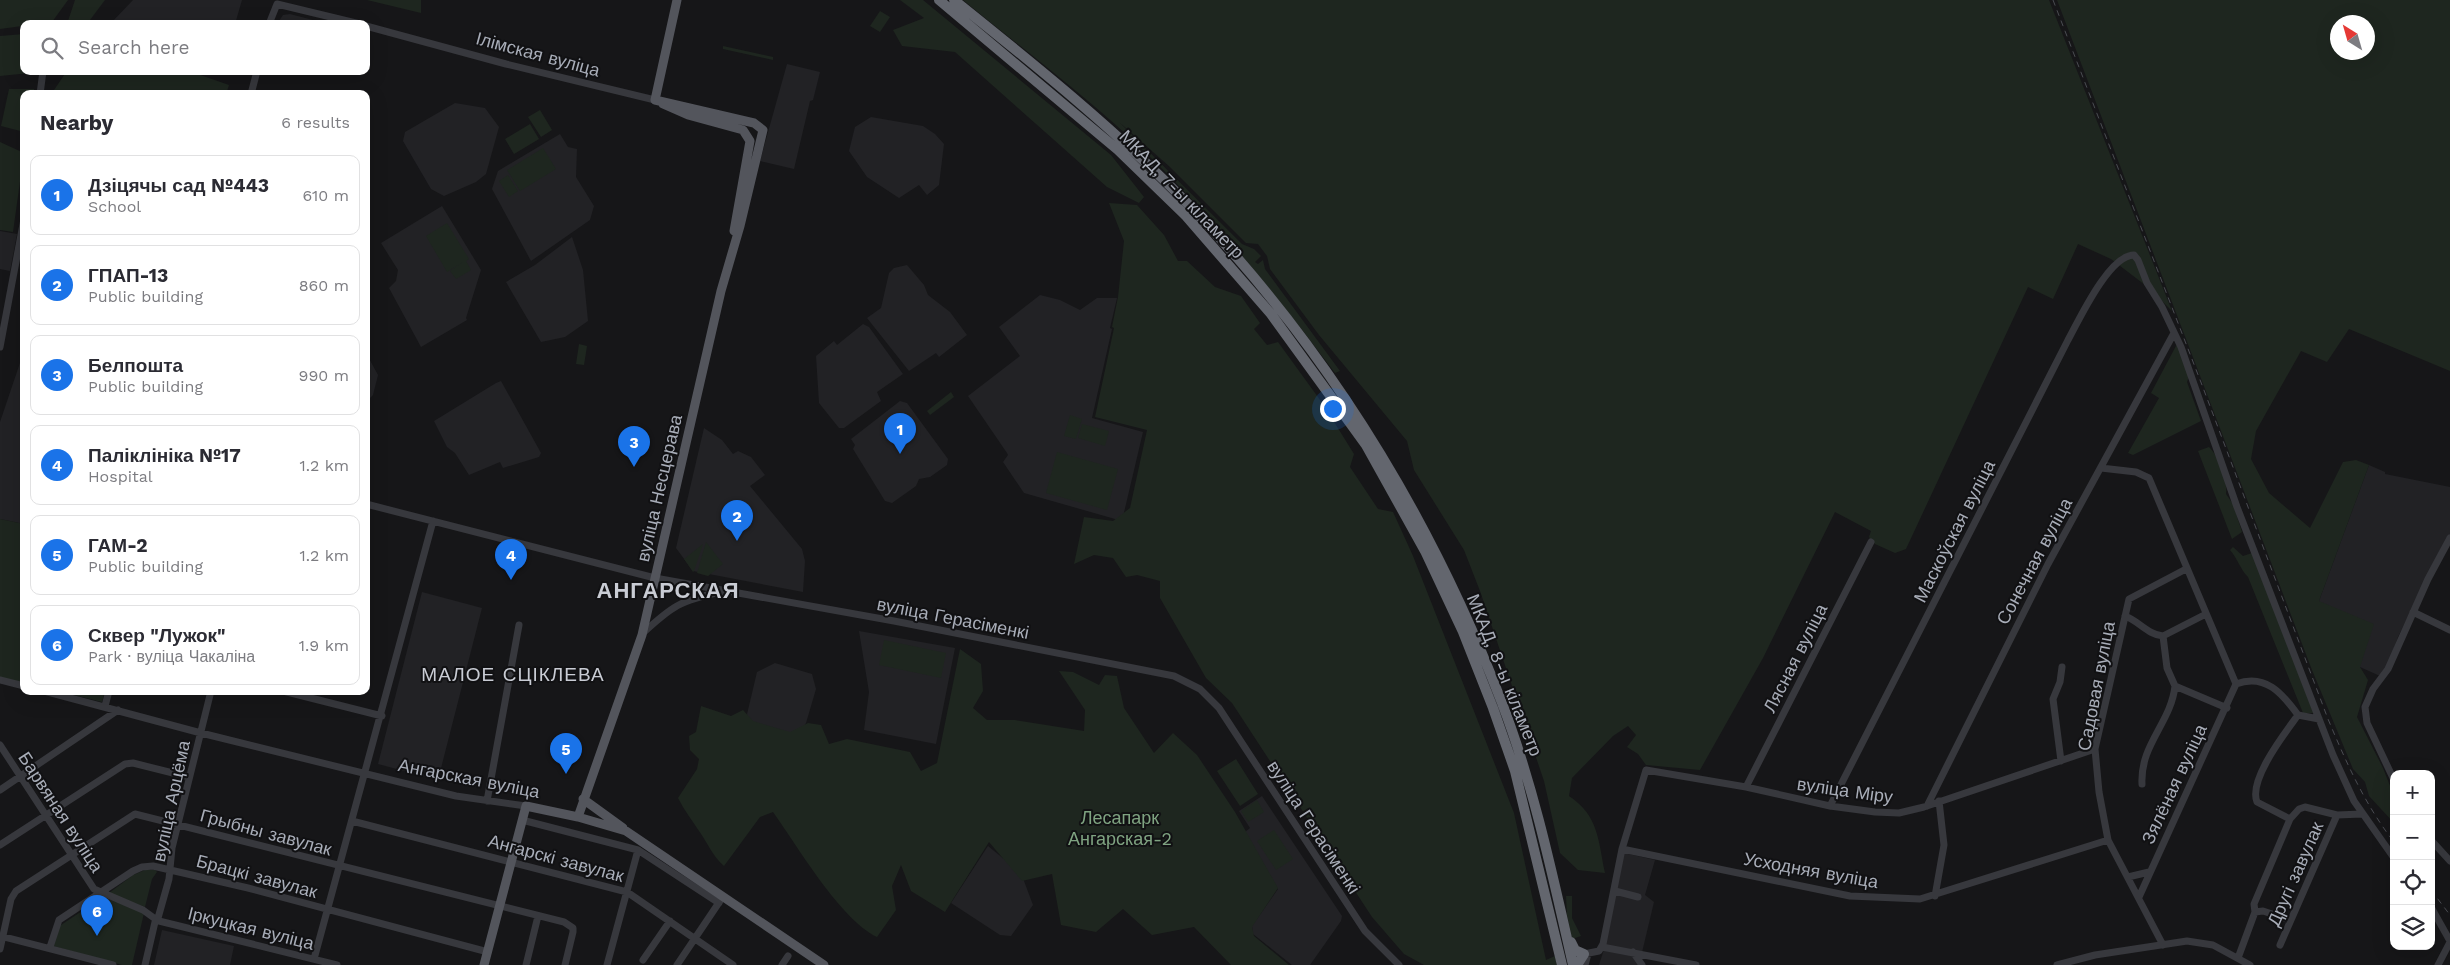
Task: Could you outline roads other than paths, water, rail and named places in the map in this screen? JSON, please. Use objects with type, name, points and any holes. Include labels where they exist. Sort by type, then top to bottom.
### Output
[{"type":"highway","name":"МКАД, 7-ы кіламетр","points":[[939,0],[1118,150],[1186,216],[1271,314],[1370,443]]},
{"type":"highway","name":"МКАД, 7-ы кіламетр","points":[[954,0],[1092,114],[1191,207],[1287,319],[1370,443]]},
{"type":"highway","name":"МКАД, 8-ы кіламетр","points":[[1370,443],[1432,546],[1471,627],[1502,704],[1524,768],[1575,965]]},
{"type":"highway","name":"МКАД, 8-ы кіламетр","points":[[1370,443],[1425,551],[1463,632],[1493,708],[1515,772],[1562,965]]},
{"type":"highway","points":[[1564,924],[1572,947],[1586,958],[1575,965]]},
{"type":"main road","points":[[658,101],[677,0]]},
{"type":"main road","name":"Ілімская вуліца","points":[[658,101],[702,114]]},
{"type":"main road","points":[[702,114],[743,130],[750,141],[740,190],[732,249]]},
{"type":"main road","points":[[702,114],[758,125],[763,130],[749,193],[732,249]]},
{"type":"main road","points":[[750,141],[756,137],[759,144]]},
{"type":"main road","points":[[740,190],[742,195],[749,193]]},
{"type":"main road","name":"вуліца Несцерава","points":[[578,817],[642,635],[732,249]]},
{"type":"main road","points":[[583,799],[626,831]]},
{"type":"main road","points":[[484,965],[526,806]]},
{"type":"main road","name":"Ангарская вуліца","points":[[526,806],[578,817],[626,831],[721,900],[824,965]]},
{"type":"street","points":[[271,20],[277,4],[343,20]]},
{"type":"street","name":"Ілімская вуліца","points":[[370,27],[506,64],[658,101]]},
{"type":"street","points":[[41,90],[42,75]]},
{"type":"street","points":[[252,90],[256,75]]},
{"type":"street","points":[[0,347],[20,240]]},
{"type":"street","name":"Маскоўская вуліца","points":[[1830,806],[2099,283],[2123,259],[2134,255],[2174,333]]},
{"type":"street","points":[[2174,333],[2186,361],[2237,507],[2333,755],[2362,814],[2390,852]]},
{"type":"street","name":"Сонечная вуліца","points":[[1927,806],[2048,564],[2174,333]]},
{"type":"street","points":[[2101,468],[2136,472],[2149,478],[2236,684],[2253,679],[2262,681],[2287,700],[2298,715],[2319,720]]},
{"type":"street","name":"вуліца Герасіменкі","points":[[370,505],[655,578],[1095,660],[1174,676],[1190,683],[1207,695],[1219,708],[1365,931],[1399,965]]},
{"type":"street","points":[[314,959],[434,521]]},
{"type":"street","points":[[2390,772],[2366,723],[2365,707],[2373,689],[2388,669],[2443,547],[2450,538]]},
{"type":"street","name":"Лясная вуліца","points":[[1746,787],[1871,542]]},
{"type":"street","name":"Садовая вуліца","points":[[2163,945],[2108,840],[2099,792],[2095,749],[2129,599],[2186,569]]},
{"type":"street","points":[[642,635],[677,604],[690,598],[725,591]]},
{"type":"street","points":[[2413,612],[2450,630]]},
{"type":"street","points":[[2125,616],[2134,619],[2149,632],[2162,636],[2206,614]]},
{"type":"street","points":[[487,801],[519,625]]},
{"type":"street","points":[[2142,784],[2144,761],[2153,737],[2168,713],[2175,686],[2167,668],[2162,636]]},
{"type":"street","points":[[2061,761],[2053,699],[2060,682],[2062,667]]},
{"type":"street","points":[[0,680],[20,685]]},
{"type":"street","name":"Зялёная вуліца","points":[[2139,897],[2148,872],[2227,708],[2236,684]]},
{"type":"street","points":[[2175,686],[2227,708]]},
{"type":"street","name":"Ангарская вуліца","points":[[60,695],[201,733],[366,773],[487,801],[526,806]]},
{"type":"street","points":[[105,706],[108,695]]},
{"type":"street","name":"вуліца Арцёма","points":[[145,965],[169,879],[178,824],[209,695]]},
{"type":"street","points":[[299,695],[382,716]]},
{"type":"street","points":[[0,790],[118,710]]},
{"type":"street","points":[[2298,715],[2263,770],[2254,795],[2257,802],[2290,819],[2299,809],[2305,807],[2337,815],[2362,814]]},
{"type":"street","name":"Барвяная вуліца","points":[[0,745],[19,777],[94,889],[143,910],[157,920]]},
{"type":"street","name":"вуліца Міру","points":[[1622,849],[1644,773],[1649,769],[1746,787],[1830,806],[1899,813],[1927,806],[2095,749]]},
{"type":"street","points":[[0,845],[125,764],[133,763],[189,777]]},
{"type":"street","points":[[1935,896],[1944,845],[1939,801]]},
{"type":"street","name":"Грыбны завулак","points":[[0,949],[13,895],[135,814],[564,922],[573,928],[565,965]]},
{"type":"street","name":"Другі завулак","points":[[2280,945],[2337,815]]},
{"type":"street","name":"Другі завулак","points":[[2238,958],[2256,912],[2254,904],[2290,819]]},
{"type":"street","points":[[522,820],[638,850],[721,900],[677,965]]},
{"type":"street","name":"Ангарскі завулак","points":[[352,821],[626,892],[731,964]]},
{"type":"street","name":"Усходняя вуліца","points":[[1622,849],[1850,896],[1920,899],[1935,896],[2108,840]]},
{"type":"street","points":[[2435,844],[2450,861]]},
{"type":"street","points":[[1586,958],[1599,951],[1602,947],[1615,891],[1622,849]]},
{"type":"street","points":[[607,965],[638,850]]},
{"type":"street","name":"Брацкі завулак","points":[[50,948],[59,920],[102,894],[138,868],[153,866],[488,952]]},
{"type":"street","points":[[2128,877],[2148,872]]},
{"type":"street","points":[[1615,891],[1638,897]]},
{"type":"street","points":[[2256,912],[2263,911],[2290,920]]},
{"type":"street","points":[[2435,914],[2450,942],[2436,965]]},
{"type":"street","points":[[526,965],[538,916]]},
{"type":"street","name":"Іркуцкая вуліца","points":[[157,920],[337,965]]},
{"type":"street","points":[[643,960],[670,921]]},
{"type":"street","points":[[2,936],[113,965]]},
{"type":"street","points":[[2057,965],[2095,955],[2179,942],[2200,942],[2213,945],[2250,965]]},
{"type":"street","points":[[1602,947],[1696,965]]},
{"type":"street","points":[[1633,952],[1642,965]]},
{"type":"street","points":[[782,965],[788,956]]},
{"type":"railway","points":[[2053,0],[2202,385],[2328,719],[2365,798],[2390,836]]},
{"type":"railway","points":[[2435,895],[2450,915]]},
{"type":"place","name":"Дзіцячы сад №443","points":[[900,454]]},
{"type":"place","name":"Белпошта","points":[[634,467]]},
{"type":"place","name":"ГПАП-13","points":[[737,541]]},
{"type":"place","name":"Паліклініка №17","points":[[511,580]]},
{"type":"place","name":"ГАМ-2","points":[[566,774]]},
{"type":"place","name":"Сквер \"Лужок\"","points":[[97,936]]},
{"type":"district","name":"АНГАРСКАЯ","points":[[668,590]]},
{"type":"district","name":"МАЛОЕ СЦІКЛЕВА","points":[[513,674]]},
{"type":"park label","name":"Лесапарк Ангарская-2","points":[[1120,828]]}]
